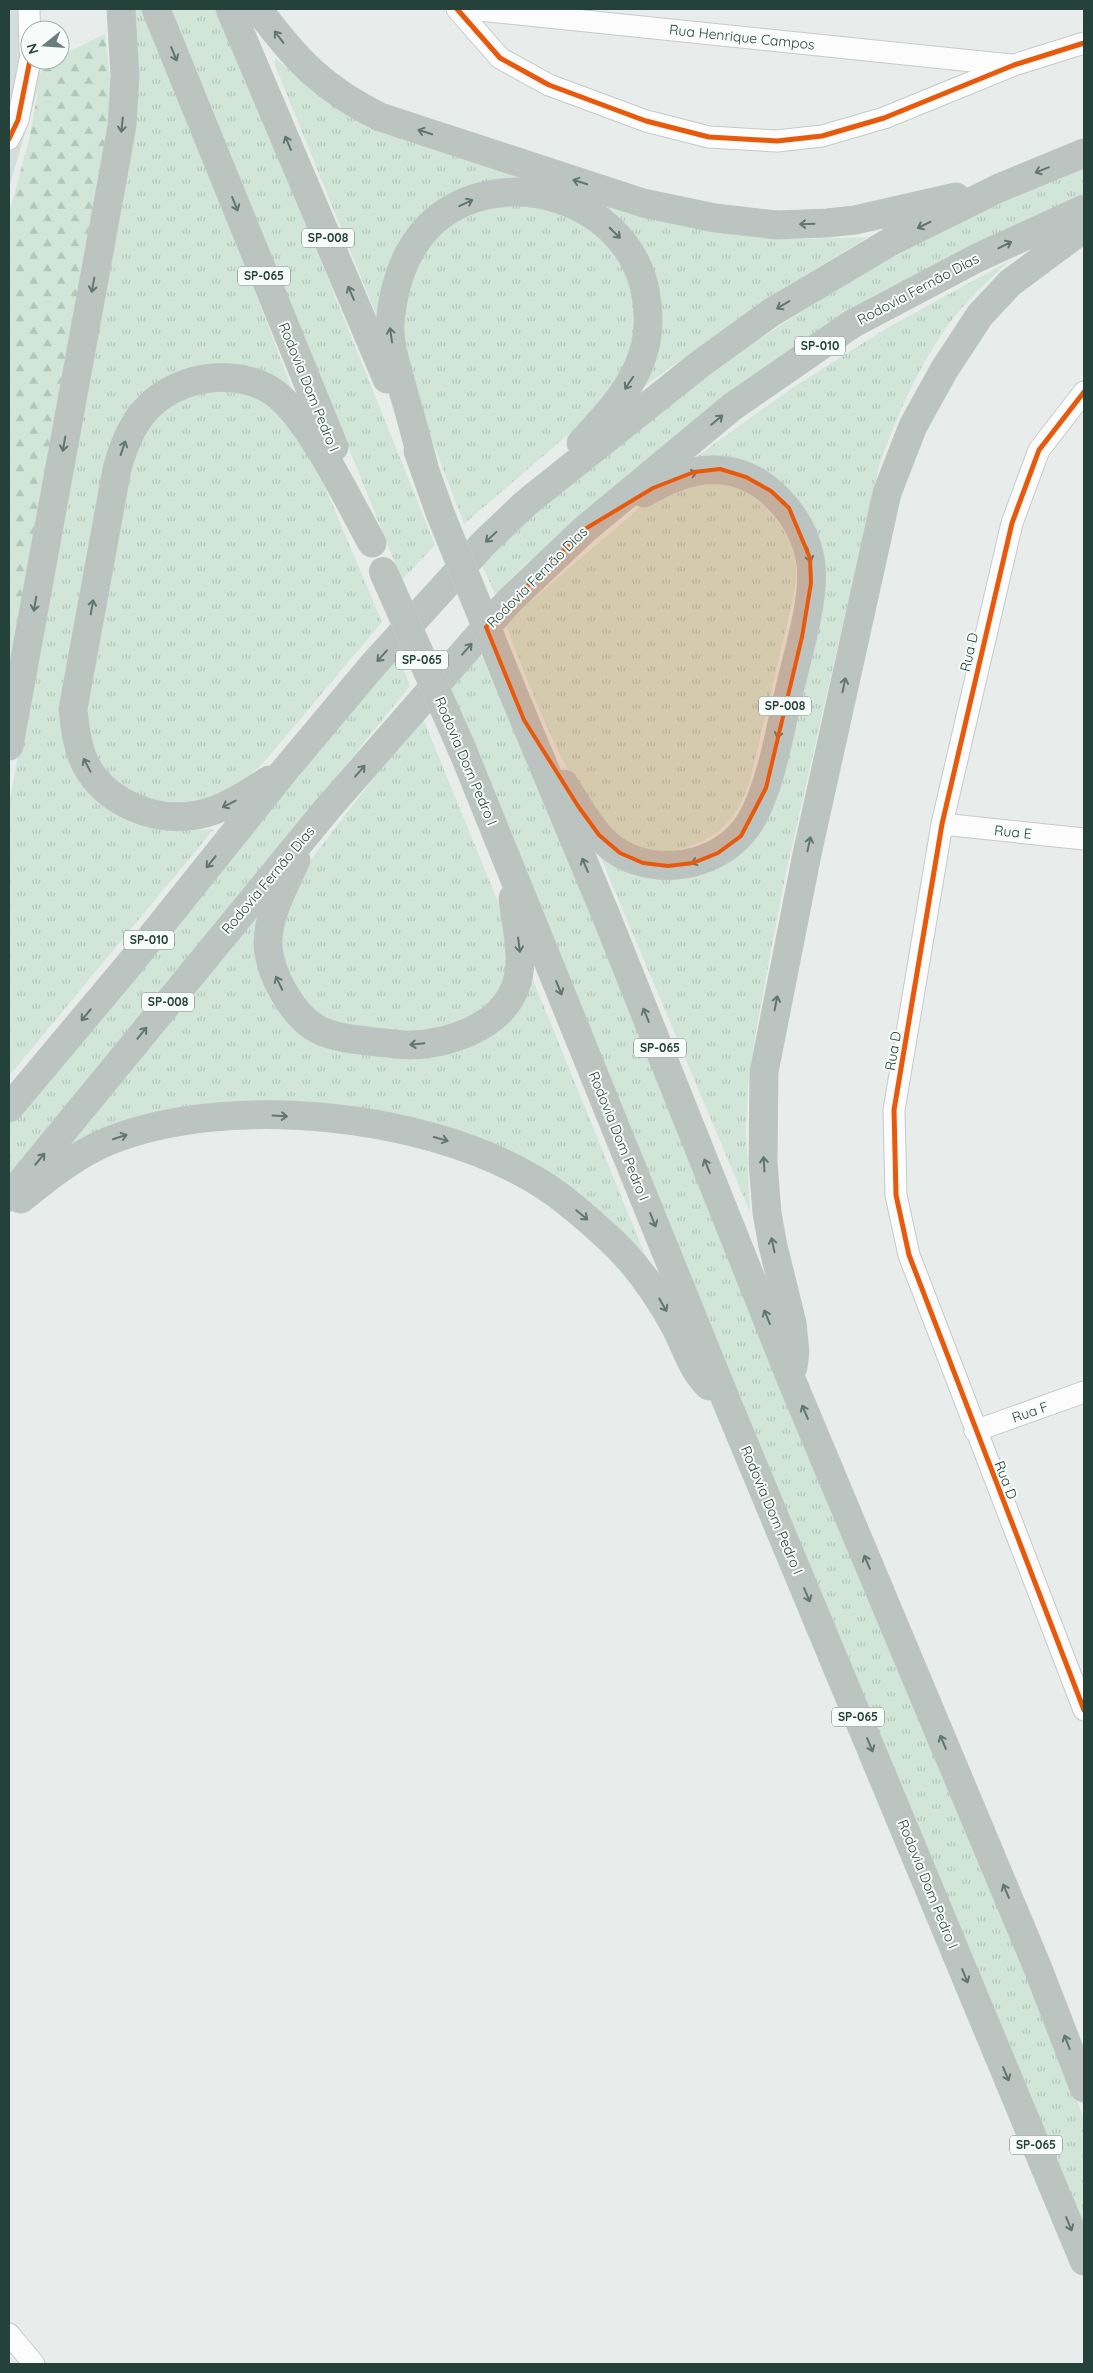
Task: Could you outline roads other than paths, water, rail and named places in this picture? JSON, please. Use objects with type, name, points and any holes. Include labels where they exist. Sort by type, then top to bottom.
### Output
[{"type":"highway","points":[[9,746],[122,126],[125,76],[124,26],[121,9]]},
{"type":"highway","name":"Rodovia Dom Pedro I","points":[[156,9],[383,571],[462,749],[728,1405],[1084,2262]]},
{"type":"highway","name":"SP-008","points":[[230,9],[424,467],[440,513],[520,710],[599,836],[620,853],[643,863],[668,866],[693,863],[718,853],[740,836],[754,816],[766,788],[802,637],[811,583],[808,550],[802,532],[789,508],[771,492],[746,477],[720,470],[694,472],[653,488],[585,529]]},
{"type":"highway","points":[[258,9],[301,64],[327,87],[352,104],[380,117],[643,202],[715,218],[777,225],[855,220],[999,188]]},
{"type":"highway","name":"SP-010","points":[[9,1108],[128,966],[285,770],[380,658],[484,543],[526,503],[700,364],[772,312],[890,242],[999,188],[1084,153]]},
{"type":"highway","points":[[424,467],[394,357],[390,326],[393,294],[402,268],[412,248],[428,227],[447,212],[473,200],[494,194],[520,191],[548,195],[574,204],[597,217],[618,234],[631,253],[642,276],[649,304],[644,353],[634,376],[620,396],[594,428],[526,503]]},
{"type":"highway","name":"Rodovia Fernão Dias","points":[[9,1197],[328,808],[509,601],[585,529],[732,407],[852,324],[977,258],[1084,209]]},
{"type":"highway","points":[[791,1379],[795,1352],[792,1323],[767,1213],[763,1162],[764,1072],[806,854],[887,493],[913,426],[944,370],[980,315],[1010,283],[1084,228]]},
{"type":"highway","points":[[285,770],[244,796],[219,808],[197,815],[176,817],[136,809],[96,781],[86,764],[77,742],[73,709],[115,478],[124,444],[136,420],[155,400],[175,387],[196,380],[215,377],[235,378],[256,383],[273,392],[306,427],[372,542]]},
{"type":"highway","name":"SP-065","points":[[520,710],[609,922],[791,1379],[1037,1966],[1084,2088]]},
{"type":"highway","points":[[328,808],[296,860],[271,917],[268,947],[277,979],[293,1008],[316,1028],[349,1040],[410,1045],[434,1042],[461,1035],[485,1024],[504,1007],[515,988],[521,963],[508,862]]},
{"type":"highway","points":[[9,1209],[84,1153],[110,1140],[174,1122],[247,1116],[324,1118],[398,1127],[488,1156],[531,1177],[603,1232],[635,1266],[661,1300],[687,1356],[705,1382],[728,1405]]},
{"type":"street","points":[[457,9],[500,58],[549,85],[646,121],[709,137],[777,141],[822,136],[884,118],[1014,65],[1084,44]]},
{"type":"street","name":"Rua Henrique Campos","points":[[469,9],[1014,65]]},
{"type":"street","points":[[9,139],[18,120],[28,70]]},
{"type":"street","name":"Rua D","points":[[1084,392],[1040,450],[1012,523],[942,824],[894,1110],[896,1195],[909,1255],[975,1431],[1084,1710]]},
{"type":"street","name":"Rua E","points":[[942,824],[1084,839]]},
{"type":"street","name":"Rua F","points":[[975,1431],[1084,1392]]},
{"type":"street","points":[[9,2334],[34,2364]]}]
